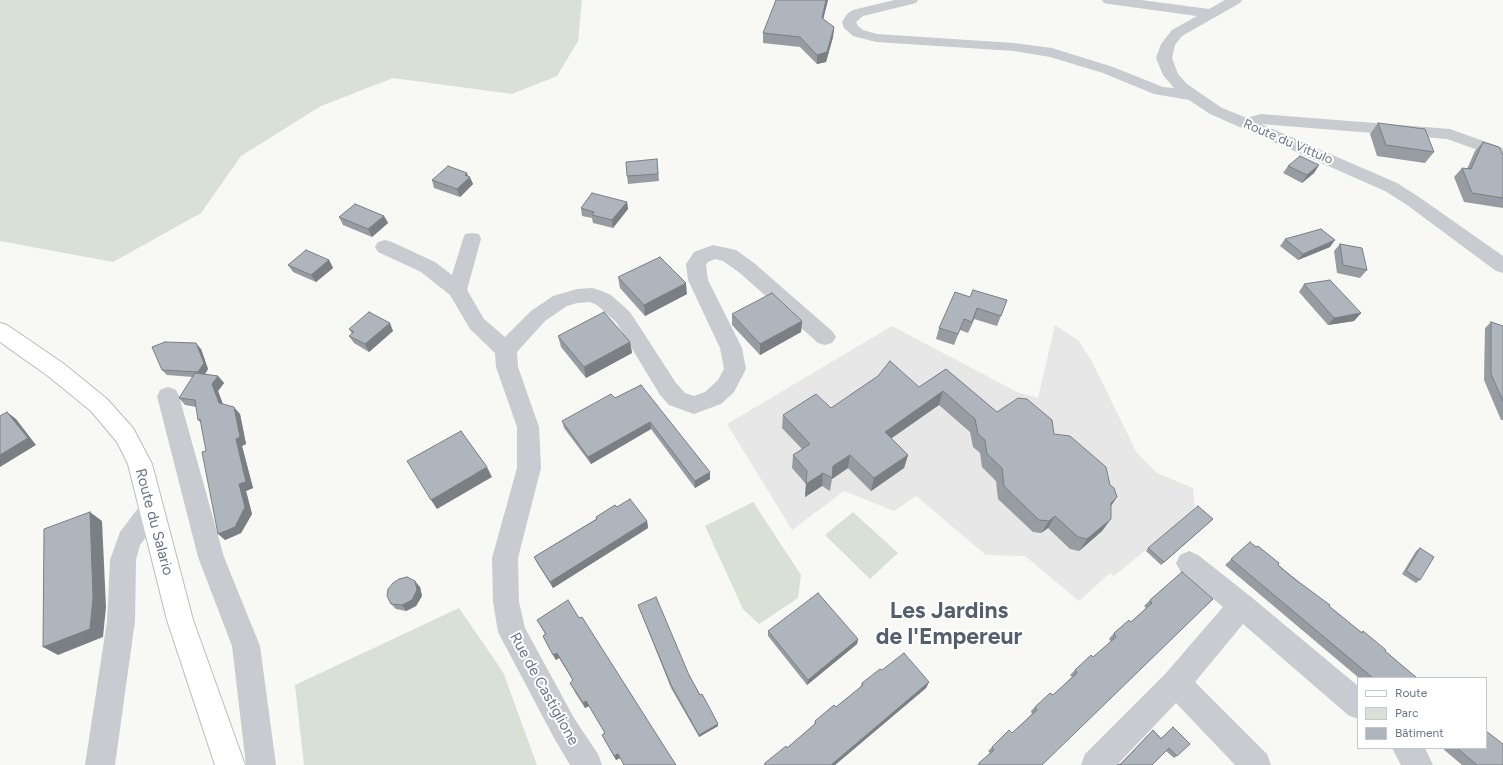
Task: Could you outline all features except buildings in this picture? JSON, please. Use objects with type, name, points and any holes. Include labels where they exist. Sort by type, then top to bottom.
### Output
[{"type":"main road","name":"Route du Salario","points":[[0,331],[56,370],[99,406],[125,435],[140,464],[180,620],[230,765]]},
{"type":"street","points":[[911,0],[858,13],[852,17],[849,22],[851,28],[858,33],[876,38],[1014,47],[1052,53],[1108,70],[1160,91],[1190,95]]},
{"type":"street","points":[[1108,0],[1209,13]]},
{"type":"street","name":"Route du Vittulo","points":[[1235,0],[1209,13],[1178,33],[1168,44],[1164,58],[1171,76],[1181,87],[1190,95],[1216,111],[1354,169],[1391,187],[1413,201],[1503,266]]},
{"type":"street","points":[[1249,126],[1252,122],[1261,119],[1450,134],[1503,154]]},
{"type":"street","points":[[457,290],[472,239]]},
{"type":"street","points":[[385,247],[428,267],[457,290],[477,324],[506,350],[538,316],[560,301],[577,296],[592,294],[604,300],[623,317],[668,389],[677,399],[694,405],[713,398],[726,386],[735,369],[731,348],[698,280],[696,264],[702,257],[713,252],[729,255],[747,268],[825,337]]},
{"type":"street","name":"Rue de Castiglione","points":[[506,350],[506,367],[521,404],[528,427],[529,468],[506,558],[506,602],[512,632],[564,728],[587,765]]},
{"type":"street","points":[[168,396],[211,557],[246,646],[261,765]]},
{"type":"street","points":[[100,765],[121,621],[123,560],[129,540],[151,511]]},
{"type":"street","points":[[1189,563],[1357,704]]},
{"type":"street","points":[[1096,765],[1176,683],[1241,606]]},
{"type":"street","points":[[1176,683],[1256,765]]},
{"type":"street","points":[[1408,749],[1418,765]]},
{"type":"shaded area","points":[[1055,325],[1079,341],[1092,362],[1137,453],[1157,473],[1193,488],[1195,509],[1114,576],[1110,573],[1079,601],[1025,556],[986,555],[916,496],[894,511],[844,491],[792,530],[727,424],[892,326],[1017,392],[1038,398]]},
{"type":"green space","points":[[0,0],[582,0],[578,41],[557,76],[512,94],[393,78],[321,106],[241,156],[201,213],[113,262],[0,241]]},
{"type":"green space","points":[[753,502],[801,575],[798,598],[759,624],[743,609],[705,526]]},
{"type":"green space","points":[[853,512],[898,553],[870,579],[825,535]]},
{"type":"green space","points":[[459,608],[503,672],[537,765],[304,765],[295,685]]},
{"type":"district","name":"Les Jardins de l'Empereur","points":[[949,624]]}]
